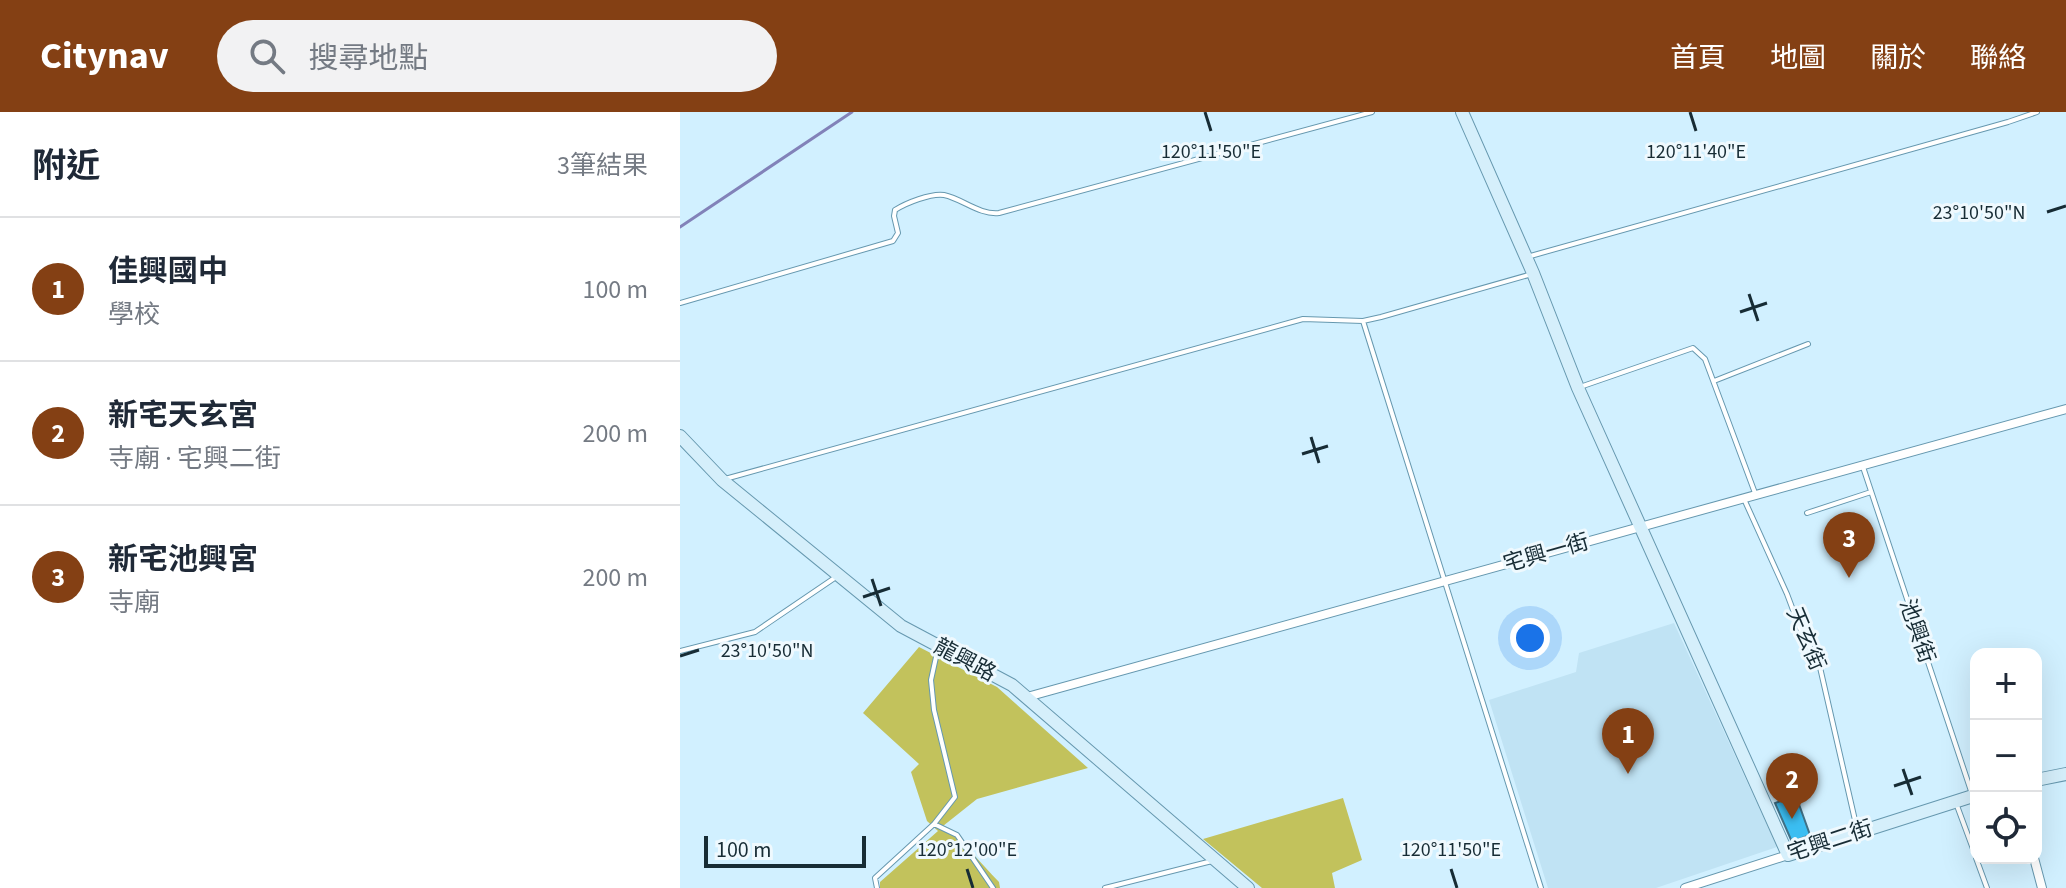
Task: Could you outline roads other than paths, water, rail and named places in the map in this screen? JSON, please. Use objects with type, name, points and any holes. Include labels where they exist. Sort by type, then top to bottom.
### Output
[{"type":"street","points":[[1462,112],[1533,273],[1578,388],[1788,855]]},
{"type":"street","name":"宅興一街","points":[[1027,697],[2066,409]]},
{"type":"street","name":"龍興路","points":[[680,436],[722,480],[901,626],[1012,685],[1248,888]]},
{"type":"street","points":[[2042,779],[2066,774]]},
{"type":"street","name":"宅興二街","points":[[1685,888],[1970,796]]},
{"type":"street","points":[[2036,864],[2042,888]]},
{"type":"lane","points":[[680,303],[893,241],[898,233],[895,210],[936,195],[985,212],[999,213],[1372,112]]},
{"type":"lane","points":[[1524,257],[2037,112]]},
{"type":"lane","points":[[722,480],[1303,319],[1363,321],[1533,273]]},
{"type":"lane","points":[[1363,321],[1541,888]]},
{"type":"lane","points":[[1714,381],[1808,344]]},
{"type":"lane","points":[[1578,388],[1693,348],[1705,359],[1756,495]]},
{"type":"lane","name":"池興街","points":[[1863,467],[1973,792]]},
{"type":"lane","points":[[1807,513],[1871,492]]},
{"type":"lane","name":"天玄街","points":[[1744,499],[1802,634],[1819,663],[1858,832]]},
{"type":"lane","points":[[680,651],[755,632],[838,575]]},
{"type":"lane","points":[[877,888],[875,878],[934,824],[955,797],[934,710],[931,680],[938,646]]},
{"type":"lane","points":[[1956,801],[1970,841]]},
{"type":"lane","points":[[934,824],[957,835],[993,888]]},
{"type":"lane","points":[[1105,888],[1215,860]]},
{"type":"lane","points":[[1978,864],[1987,888]]},
{"type":"waterway","points":[[680,227],[852,112]]},
{"type":"place","name":"新宅池興宮","points":[[1849,578]]},
{"type":"place","name":"佳興國中","points":[[1628,774]]},
{"type":"place","name":"新宅天玄宮","points":[[1792,819]]}]
